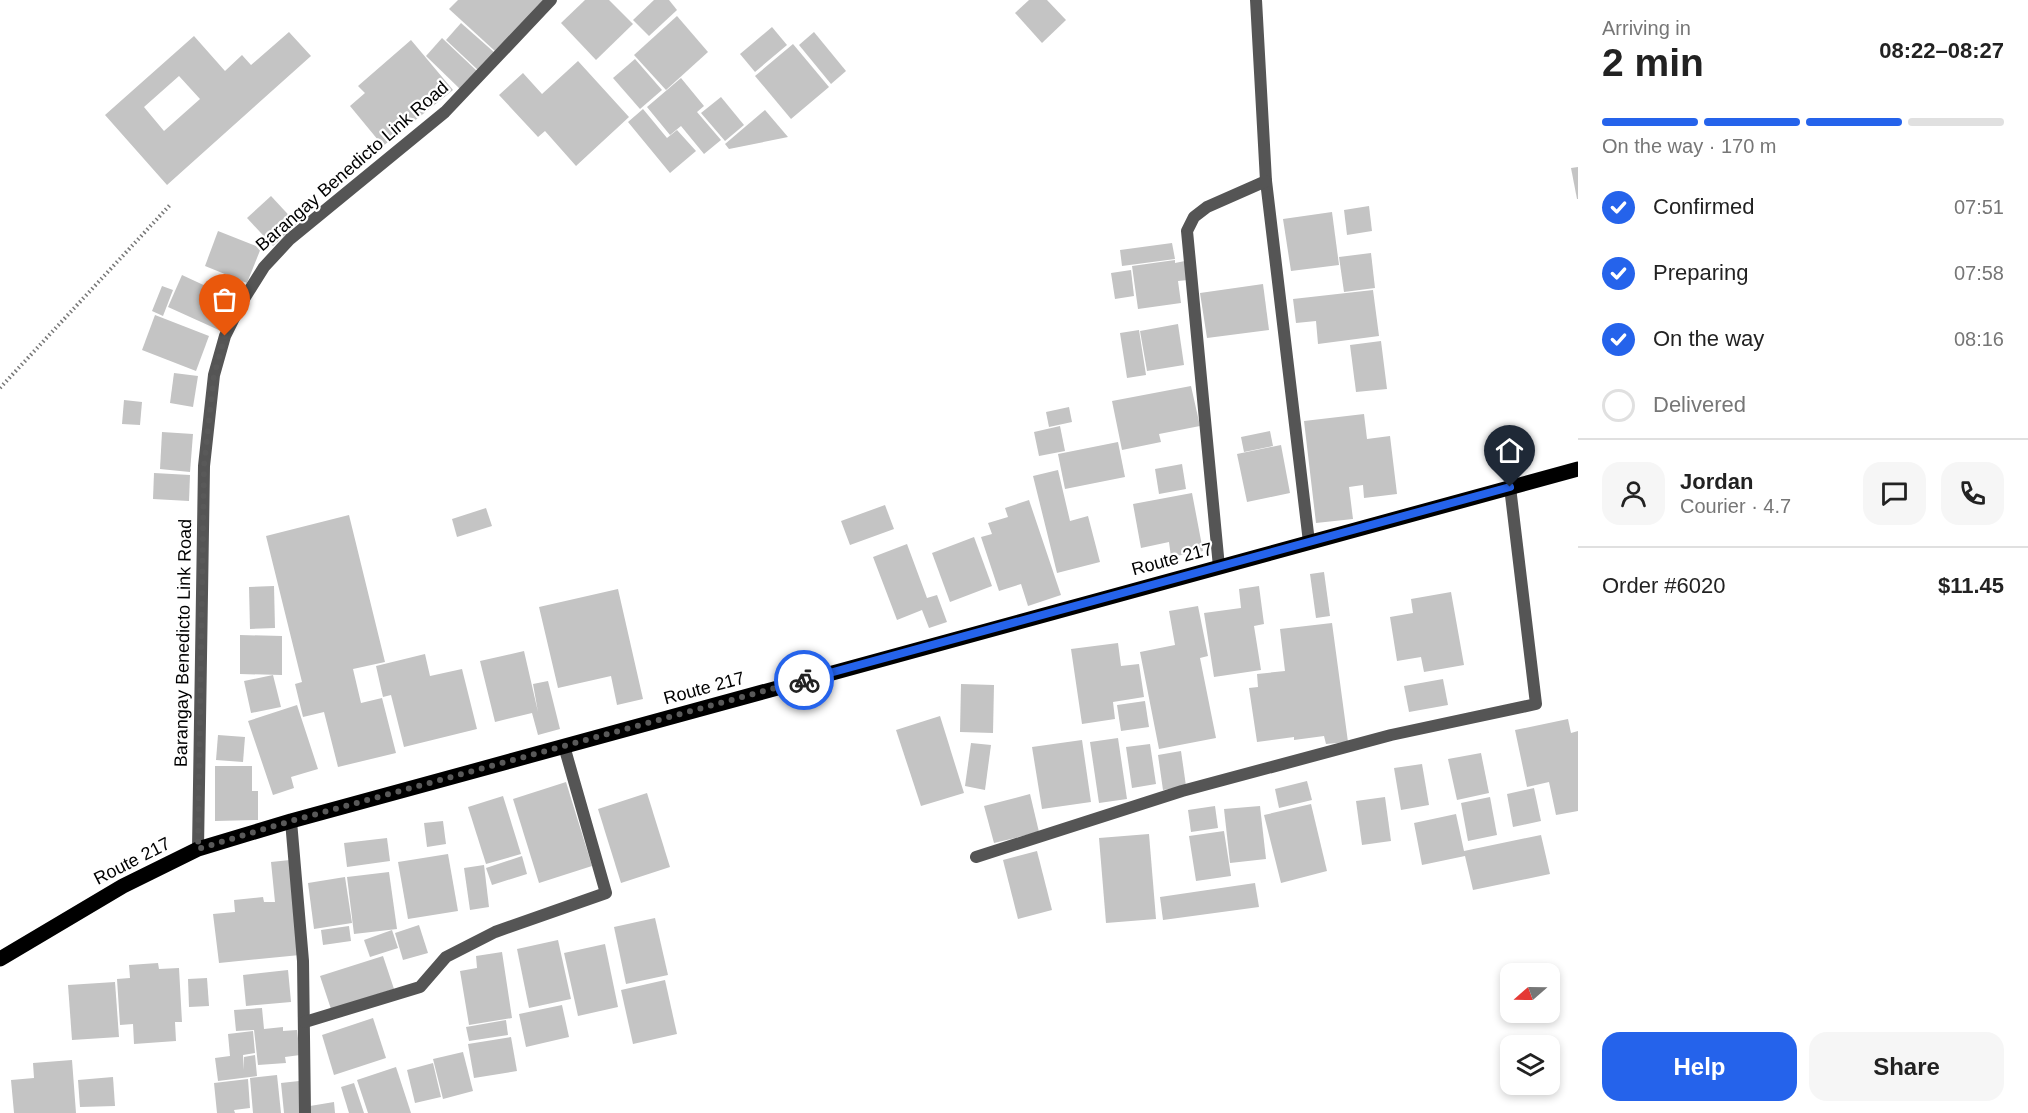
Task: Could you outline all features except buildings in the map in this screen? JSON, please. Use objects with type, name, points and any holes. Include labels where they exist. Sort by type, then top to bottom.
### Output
[{"type":"main road","name":"Route 217","points":[[0,959],[123,886],[198,849],[291,821],[1578,469]]},
{"type":"street","name":"Barangay Benedicto Link Road","points":[[198,849],[204,466],[214,375],[225,336],[264,267],[290,239],[445,112],[551,0]]},
{"type":"street","points":[[1256,0],[1266,181],[1309,542]]},
{"type":"street","points":[[1219,567],[1187,231],[1194,217],[1207,207],[1266,181]]},
{"type":"street","points":[[976,856],[1182,791],[1391,735],[1536,704],[1510,487]]},
{"type":"street","points":[[305,1022],[420,987],[446,957],[495,932],[606,893],[564,746]]},
{"type":"street","points":[[291,821],[303,962],[305,1113]]},
{"type":"path","points":[[0,388],[170,205]]},
{"type":"way so far","points":[[225,336],[214,375],[204,466],[198,849],[291,821],[804,680]]},
{"type":"route","points":[[804,680],[1510,487]]}]
